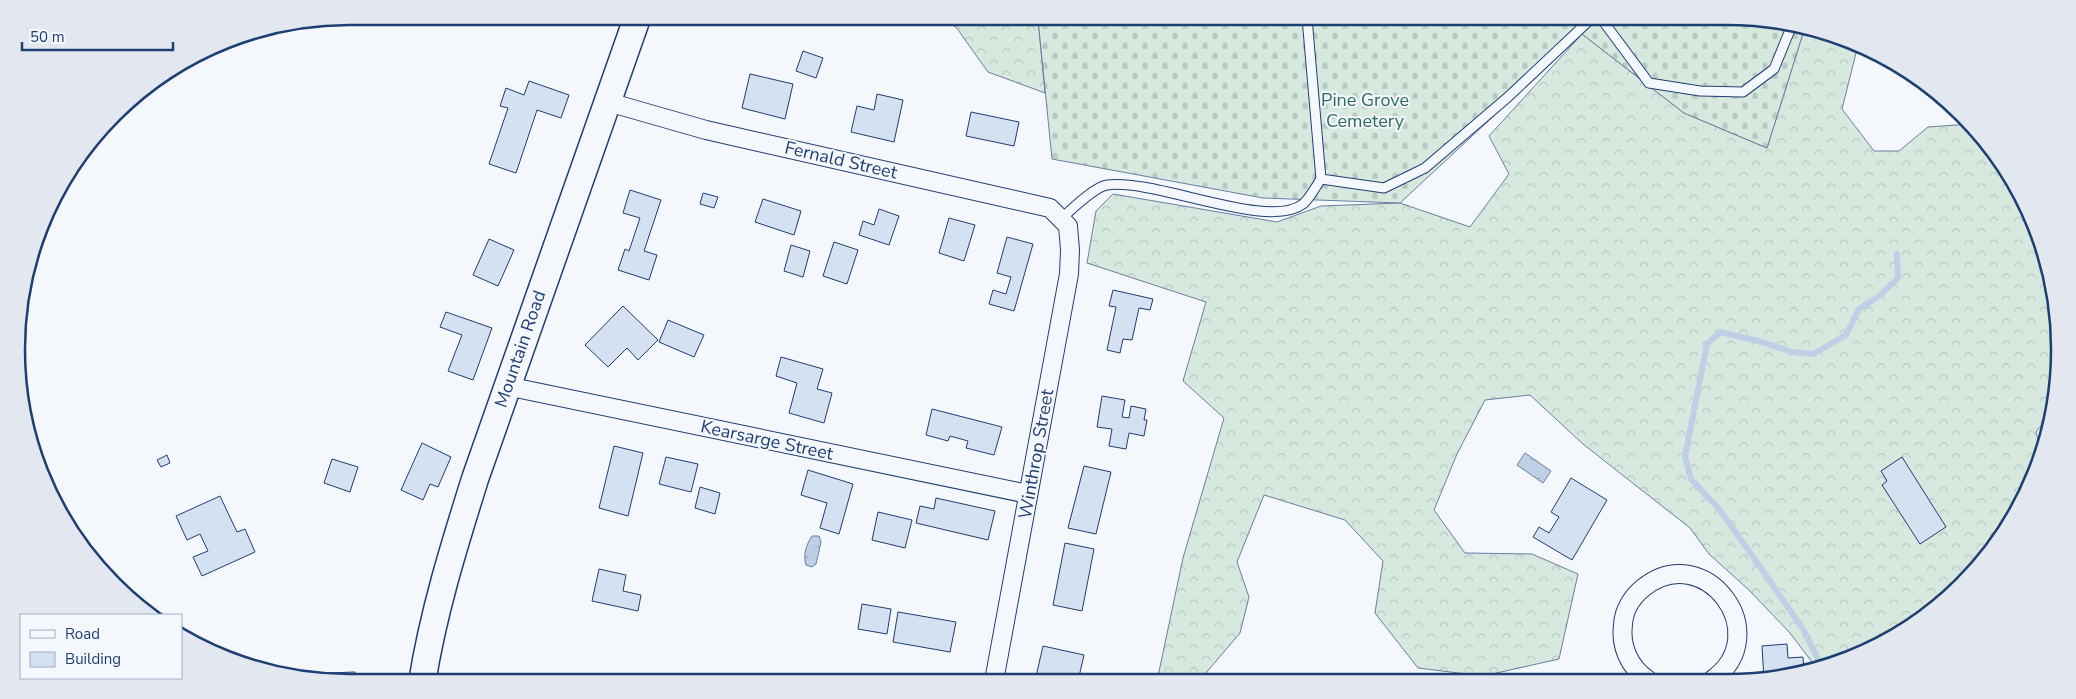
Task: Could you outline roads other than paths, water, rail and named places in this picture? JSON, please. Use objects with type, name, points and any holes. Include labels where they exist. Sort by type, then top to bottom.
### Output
[{"type":"main road","name":"Mountain Road","points":[[424,674],[432,629],[452,553],[507,386],[635,25]]},
{"type":"street","name":"Fernald Street","points":[[608,102],[706,130],[1004,196],[1050,208],[1064,222]]},
{"type":"street","name":"Winthrop Street","points":[[995,674],[1069,274],[1070,250],[1064,222]]},
{"type":"street","name":"Kearsarge Street","points":[[507,386],[1028,494]]},
{"type":"street","points":[[1640,674],[1626,653],[1622,637],[1623,620],[1632,600],[1648,584],[1657,579],[1679,575],[1690,576],[1711,584],[1726,598],[1736,618],[1738,629],[1735,650],[1725,669],[1719,674]]},
{"type":"lane","points":[[1064,222],[1083,200],[1105,185],[1147,186],[1245,210],[1289,210],[1303,203],[1321,178],[1307,25]]},
{"type":"lane","points":[[1321,178],[1384,188],[1425,168],[1508,96],[1584,25]]},
{"type":"lane","points":[[1606,25],[1649,83],[1700,91],[1743,92],[1774,68],[1790,31]]},
{"type":"water","points":[[1525,453],[1551,471],[1543,483],[1517,465]]},
{"type":"water","points":[[812,536],[819,536],[821,542],[816,564],[812,567],[806,565],[805,554]]},
{"type":"waterway","points":[[1819,660],[1803,629],[1749,551],[1718,508],[1691,479],[1685,457],[1707,344],[1720,332],[1759,341],[1792,352],[1813,354],[1846,335],[1859,309],[1879,296],[1898,278],[1897,254]]},
{"type":"park label","name":"Pine Grove Cemetery","points":[[1365,110]]}]
